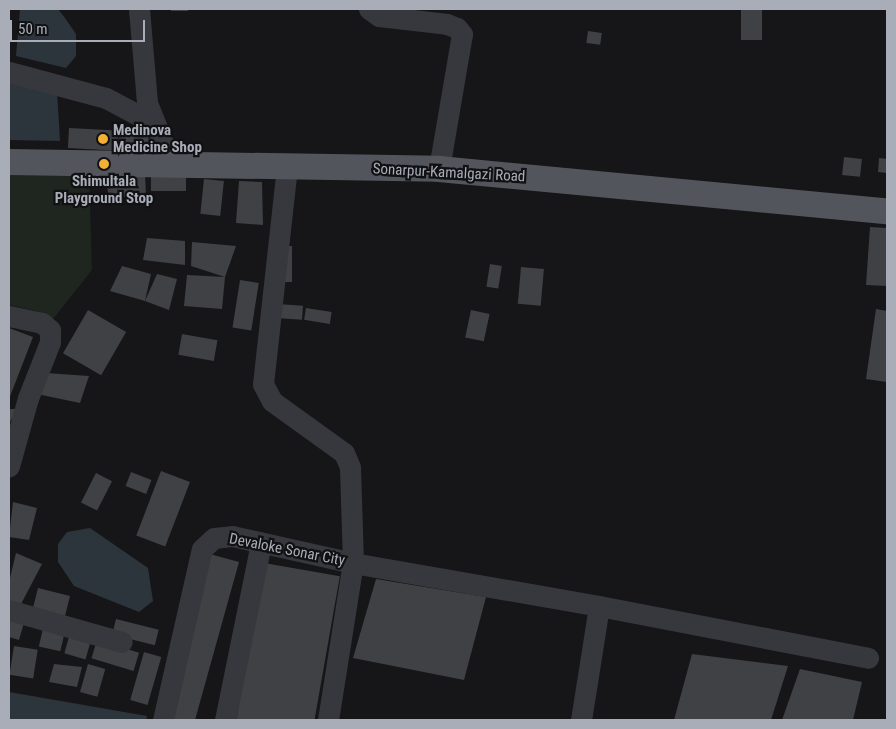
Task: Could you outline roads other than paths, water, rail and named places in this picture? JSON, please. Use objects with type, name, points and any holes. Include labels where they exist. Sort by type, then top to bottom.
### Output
[{"type":"main road","name":"Sonarpur-Kamalgazi Road","points":[[9,162],[439,169],[887,211]]},
{"type":"street","points":[[139,9],[147,103],[153,123],[172,165]]},
{"type":"street","points":[[369,9],[379,16],[446,24],[457,28],[462,34],[439,169]]},
{"type":"street","points":[[9,72],[106,98],[153,123]]},
{"type":"street","name":"Devaloke Sonar City","points":[[163,720],[202,549],[214,538],[232,536],[353,563],[350,467],[344,453],[272,401],[263,384],[287,167]]},
{"type":"street","points":[[9,316],[42,323],[50,330],[50,342],[28,398],[9,466]]},
{"type":"street","points":[[225,720],[261,543]]},
{"type":"street","points":[[328,720],[353,563],[599,606],[868,658]]},
{"type":"street","points":[[581,720],[599,606]]},
{"type":"street","points":[[9,610],[122,642]]},
{"type":"place","name":"Medinova Medicine Shop","points":[[103,139]]},
{"type":"place","name":"Shimultala Playground Stop","points":[[104,164]]}]
